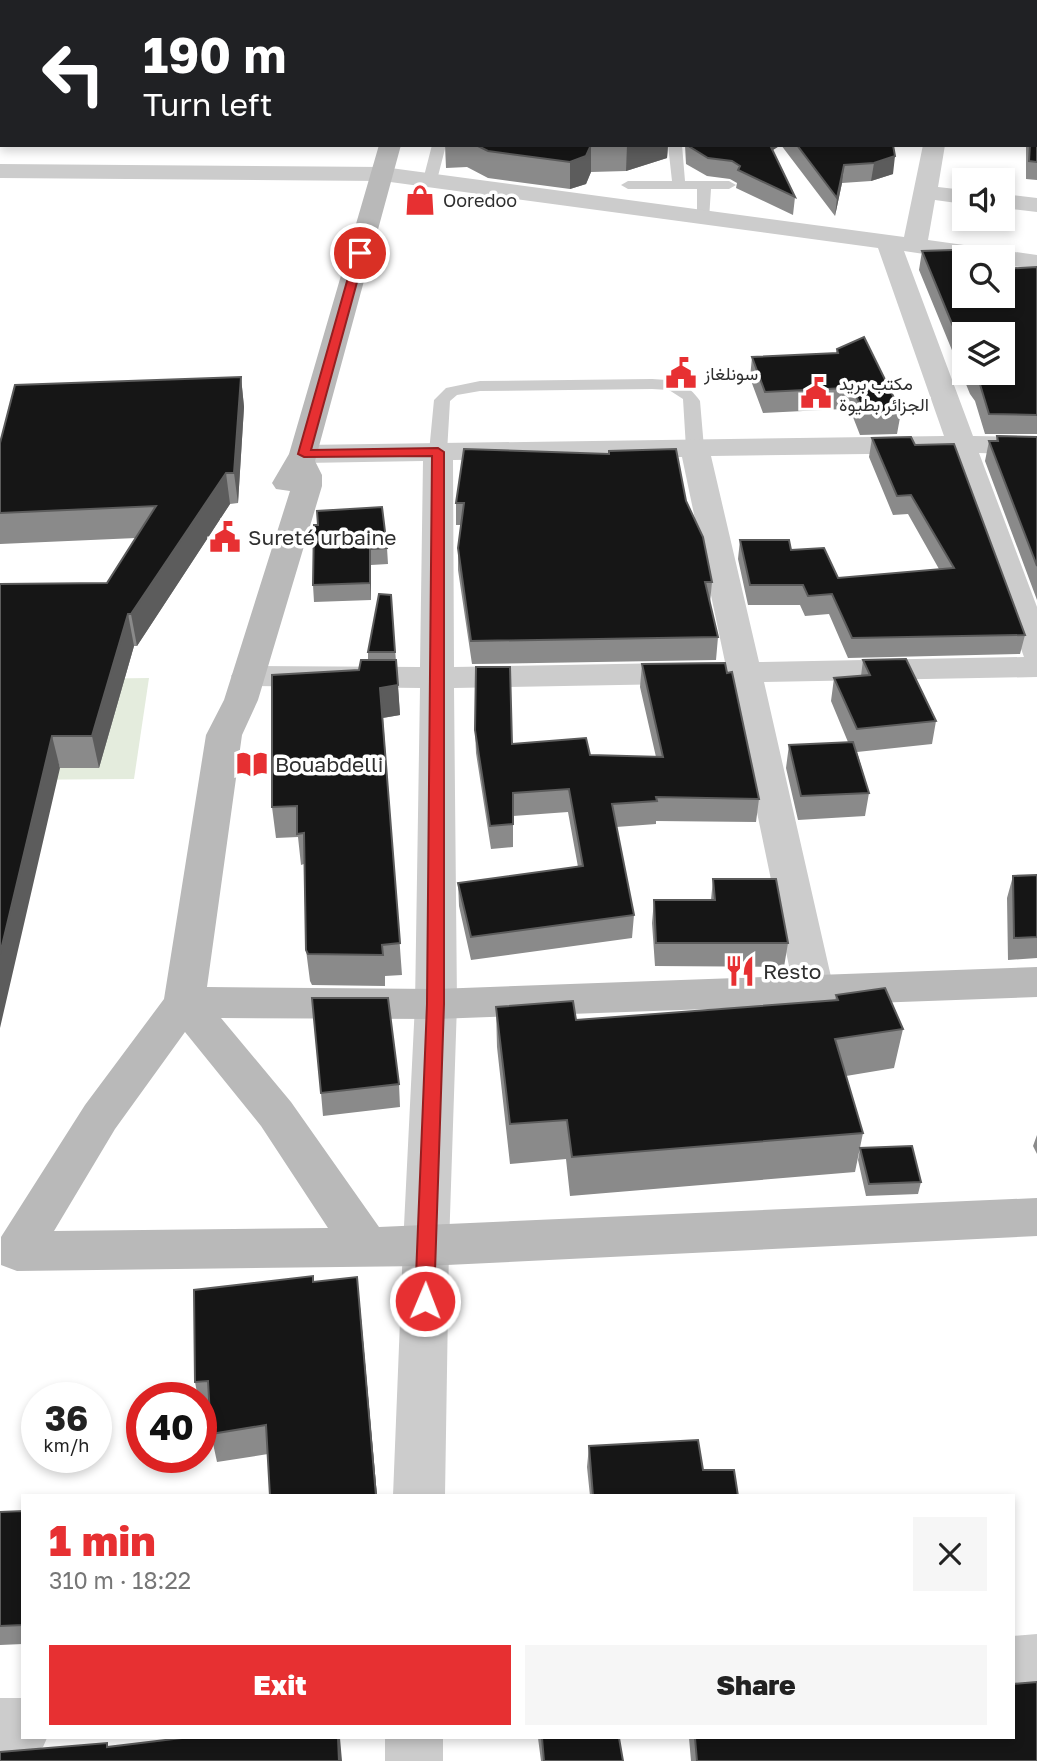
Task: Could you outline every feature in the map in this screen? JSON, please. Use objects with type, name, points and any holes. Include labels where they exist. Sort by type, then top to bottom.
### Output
[{"type":"main road","points":[[224,735],[220,714],[223,689],[253,578],[285,486],[303,458],[390,147]]},
{"type":"main road","points":[[8,1252],[100,1117],[184,1002],[224,735],[241,700],[307,486],[303,458]]},
{"type":"main road","points":[[184,1002],[436,1004],[1037,982]]},
{"type":"main road","points":[[184,1002],[276,1114],[367,1247]]},
{"type":"main road","points":[[8,1252],[426,1246],[1037,1217]]},
{"type":"street","points":[[934,147],[925,192],[902,244],[960,444],[1037,652]]},
{"type":"street","points":[[0,171],[383,174],[430,180],[634,193],[704,216],[1037,261]]},
{"type":"street","points":[[925,192],[952,195]]},
{"type":"street","points":[[1015,202],[1037,205]]},
{"type":"street","points":[[303,458],[438,452],[960,444],[1037,446]]},
{"type":"street","points":[[695,448],[814,990]]},
{"type":"street","points":[[419,1494],[436,1004],[438,452]]},
{"type":"street","points":[[248,676],[438,678],[1037,667]]},
{"type":"street","points":[[1015,1664],[1037,1662]]},
{"type":"street","points":[[0,1727],[21,1727]]},
{"type":"street","points":[[414,1739],[414,1761]]},
{"type":"lane","points":[[430,180],[438,147]]},
{"type":"lane","points":[[675,147],[679,185]]},
{"type":"lane","points":[[634,193],[679,185],[729,185]]},
{"type":"lane","points":[[704,185],[704,216]]},
{"type":"lane","points":[[438,452],[442,400],[453,391],[480,386],[674,386],[689,395],[692,401],[695,448]]},
{"type":"green space","points":[[149,678],[134,779],[0,780],[0,680]]},
{"type":"building","points":[[480,147],[590,147],[586,156],[570,162],[488,151]]},
{"type":"building","points":[[690,147],[771,147],[795,197],[738,170],[740,166],[732,161],[708,158]]},
{"type":"building","points":[[799,147],[893,147],[895,156],[874,163],[844,165],[837,198]]},
{"type":"building","points":[[1030,147],[1037,147],[1037,162],[1029,161]]},
{"type":"building","points":[[952,250],[952,308],[1015,308],[1015,268],[1037,267],[1037,415],[989,414],[980,385],[1015,385],[1015,322],[952,324],[922,251]]},
{"type":"building","points":[[864,337],[901,412],[864,413],[854,391],[848,391],[846,388],[765,392],[752,357],[838,353],[837,349]]},
{"type":"building","points":[[241,377],[234,473],[226,473],[131,614],[128,614],[92,736],[52,736],[0,954],[0,584],[107,583],[156,506],[0,513],[0,443],[15,385]]},
{"type":"building","points":[[997,436],[1037,437],[1037,566],[989,441],[998,441]]},
{"type":"building","points":[[911,437],[915,445],[954,444],[1025,635],[852,638],[832,594],[808,596],[803,585],[750,585],[740,540],[789,540],[791,550],[824,548],[838,578],[954,568],[911,495],[897,496],[872,438]]},
{"type":"building","points":[[464,449],[609,454],[609,451],[676,449],[686,501],[703,537],[712,582],[705,582],[718,637],[471,641],[458,548],[464,503],[456,503]]},
{"type":"building","points":[[382,507],[387,548],[370,549],[370,583],[313,585],[314,525],[318,525],[317,511]]},
{"type":"building","points":[[379,594],[391,595],[395,652],[368,652]]},
{"type":"building","points":[[906,659],[936,721],[857,729],[834,678],[870,675],[863,660]]},
{"type":"building","points":[[361,660],[396,660],[398,685],[380,688],[400,943],[382,945],[383,955],[308,954],[304,833],[297,834],[297,806],[272,807],[272,675],[359,670]]},
{"type":"building","points":[[725,663],[727,673],[732,672],[759,799],[656,797],[657,801],[612,804],[634,915],[471,937],[458,883],[583,866],[569,789],[513,793],[513,824],[490,826],[475,730],[476,667],[510,667],[512,744],[586,738],[590,755],[663,757],[642,664]]},
{"type":"building","points":[[853,742],[869,793],[801,796],[789,745]]},
{"type":"building","points":[[1037,875],[1037,937],[1014,938],[1013,876]]},
{"type":"building","points":[[713,879],[776,879],[788,943],[656,943],[654,900],[715,900]]},
{"type":"building","points":[[885,988],[903,1029],[835,1039],[863,1133],[572,1157],[567,1120],[510,1124],[496,1007],[573,1001],[576,1020],[838,1000],[836,995]]},
{"type":"building","points":[[312,998],[388,998],[399,1084],[321,1093]]},
{"type":"building","points":[[912,1146],[921,1182],[869,1184],[860,1148]]},
{"type":"building","points":[[313,1276],[313,1282],[357,1277],[376,1494],[270,1494],[266,1425],[217,1433],[217,1382],[195,1382],[194,1290]]},
{"type":"building","points":[[698,1440],[703,1470],[734,1470],[738,1494],[593,1494],[589,1446]]},
{"type":"building","points":[[21,1511],[21,1625],[0,1626],[0,1512]]},
{"type":"building","points":[[1037,1682],[1037,1761],[697,1761],[695,1739],[1015,1739],[1015,1684]]},
{"type":"building","points":[[174,1739],[338,1739],[339,1761],[0,1761],[0,1752],[107,1743],[107,1747]]},
{"type":"building","points":[[542,1739],[619,1739],[623,1761],[544,1761]]},
{"type":"place","name":"Ooredoo","points":[[420,200]]},
{"type":"place","name":"سونلغاز","points":[[681,373]]},
{"type":"place","name":"مكتب بريد الجزائر بطيوة","points":[[816,393]]},
{"type":"place","name":"Sureté urbaine","points":[[225,537]]},
{"type":"place","name":"Bouabdelli","points":[[252,764]]},
{"type":"place","name":"Resto","points":[[740,971]]},
{"type":"route","points":[[360,253],[304,454],[438,452],[436,1004],[425,1301]]}]
